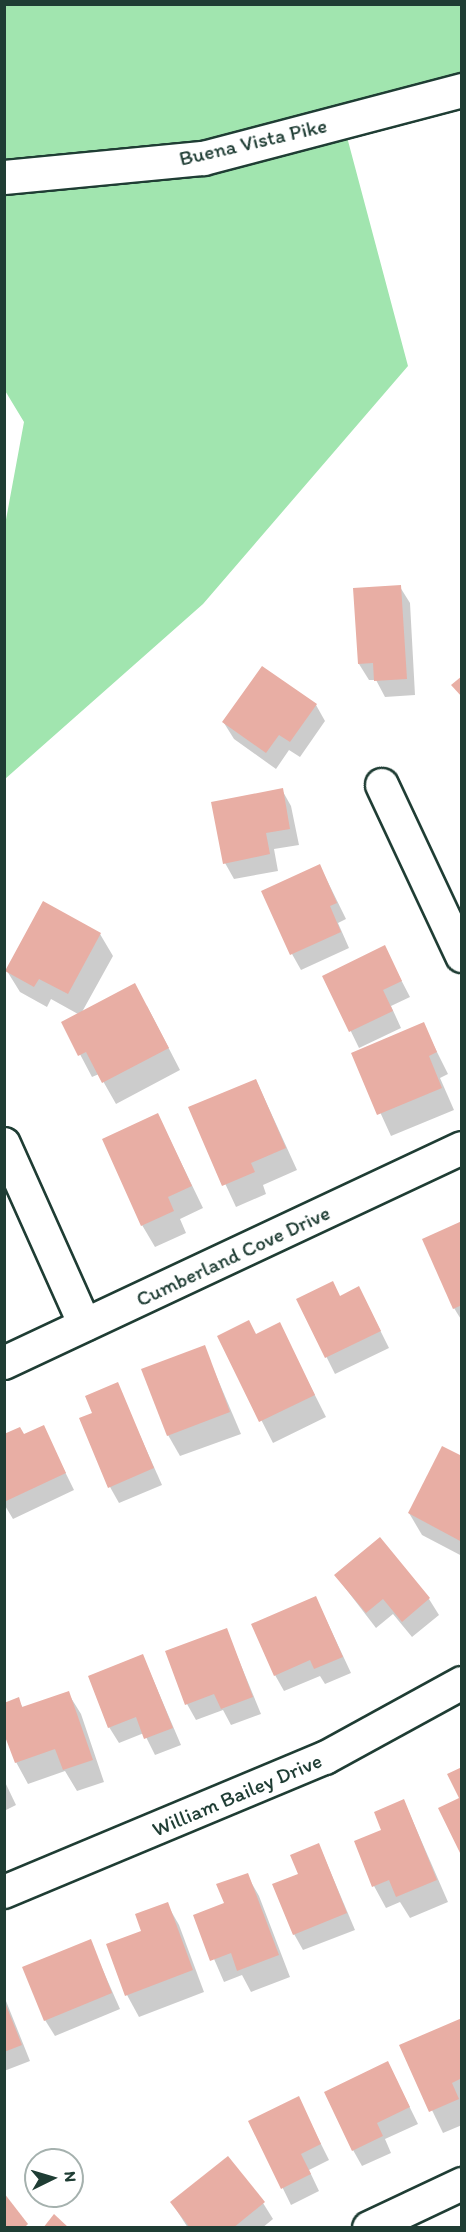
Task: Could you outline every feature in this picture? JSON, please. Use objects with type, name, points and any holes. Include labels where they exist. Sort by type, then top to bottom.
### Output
[{"type":"main road","name":"Buena Vista Pike","points":[[4,177],[203,158],[462,90]]},
{"type":"street","points":[[382,785],[462,956]]},
{"type":"street","points":[[4,1144],[85,1325]]},
{"type":"street","name":"Cumberland Cove Drive","points":[[4,1363],[462,1148]]},
{"type":"street","name":"William Bailey Drive","points":[[4,1892],[325,1758],[462,1683]]},
{"type":"street","points":[[369,2228],[462,2184]]},
{"type":"green space","points":[[5,5],[461,5],[461,90],[343,122],[408,366],[203,604],[5,779],[5,525],[24,422],[4,389]]},
{"type":"building","points":[[401,585],[407,679],[374,681],[373,663],[358,664],[353,588]]},
{"type":"building","points":[[262,666],[317,704],[290,742],[279,735],[266,753],[222,722]]},
{"type":"building","points":[[462,676],[462,697],[451,685]]},
{"type":"building","points":[[283,788],[290,829],[266,833],[270,854],[223,864],[211,802]]},
{"type":"building","points":[[320,864],[337,903],[330,906],[341,932],[290,955],[261,891]]},
{"type":"building","points":[[43,901],[101,933],[68,994],[39,979],[34,987],[5,971]]},
{"type":"building","points":[[385,945],[402,981],[383,990],[393,1011],[349,1032],[322,976]]},
{"type":"building","points":[[135,983],[169,1048],[102,1083],[86,1052],[78,1056],[61,1022]]},
{"type":"building","points":[[424,1022],[437,1052],[429,1056],[442,1088],[377,1115],[351,1053]]},
{"type":"building","points":[[256,1079],[286,1148],[251,1163],[255,1172],[222,1186],[188,1107]]},
{"type":"building","points":[[158,1113],[192,1186],[168,1197],[174,1211],[141,1226],[102,1139]]},
{"type":"building","points":[[462,1221],[462,1305],[453,1309],[422,1239]]},
{"type":"building","points":[[333,1281],[340,1296],[359,1286],[381,1331],[325,1358],[296,1299]]},
{"type":"building","points":[[249,1320],[256,1334],[280,1322],[315,1395],[259,1422],[217,1336]]},
{"type":"building","points":[[205,1345],[230,1412],[167,1436],[141,1369]]},
{"type":"building","points":[[118,1382],[154,1468],[108,1488],[79,1418],[92,1413],[85,1396]]},
{"type":"building","points":[[44,1425],[66,1473],[4,1502],[4,1434],[20,1427],[24,1434]]},
{"type":"building","points":[[442,1446],[462,1456],[462,1542],[408,1513]]},
{"type":"building","points":[[380,1537],[430,1598],[402,1622],[383,1599],[366,1613],[334,1575]]},
{"type":"building","points":[[316,1596],[343,1657],[314,1669],[310,1660],[274,1676],[251,1624]]},
{"type":"building","points":[[227,1628],[253,1697],[221,1709],[214,1694],[185,1705],[165,1651]]},
{"type":"building","points":[[143,1654],[173,1728],[144,1739],[136,1717],[108,1728],[88,1676]]},
{"type":"building","points":[[69,1691],[93,1760],[63,1770],[55,1749],[15,1763],[4,1734],[4,1703],[19,1697],[22,1707]]},
{"type":"building","points":[[462,1767],[462,1857],[438,1808],[459,1798],[447,1774]]},
{"type":"building","points":[[404,1799],[437,1880],[396,1897],[389,1880],[372,1887],[354,1841],[381,1830],[374,1812]]},
{"type":"building","points":[[319,1843],[347,1913],[293,1935],[272,1884],[298,1874],[290,1855]]},
{"type":"building","points":[[248,1873],[279,1955],[237,1971],[231,1953],[210,1961],[193,1915],[224,1903],[216,1884]]},
{"type":"building","points":[[168,1902],[193,1970],[125,1996],[106,1944],[141,1931],[135,1914]]},
{"type":"building","points":[[91,1939],[112,1993],[44,2021],[22,1967]]},
{"type":"building","points":[[4,2000],[22,2045],[4,2052]]},
{"type":"building","points":[[462,2018],[462,2078],[452,2083],[459,2099],[429,2112],[399,2045]]},
{"type":"building","points":[[388,2061],[410,2107],[377,2123],[383,2136],[352,2151],[324,2092]]},
{"type":"building","points":[[299,2096],[321,2144],[301,2154],[311,2174],[281,2189],[248,2121]]},
{"type":"building","points":[[228,2156],[265,2202],[233,2228],[190,2228],[170,2202]]},
{"type":"building","points":[[4,2193],[28,2224],[24,2228],[4,2228]]},
{"type":"building","points":[[54,2214],[69,2228],[43,2228]]}]
